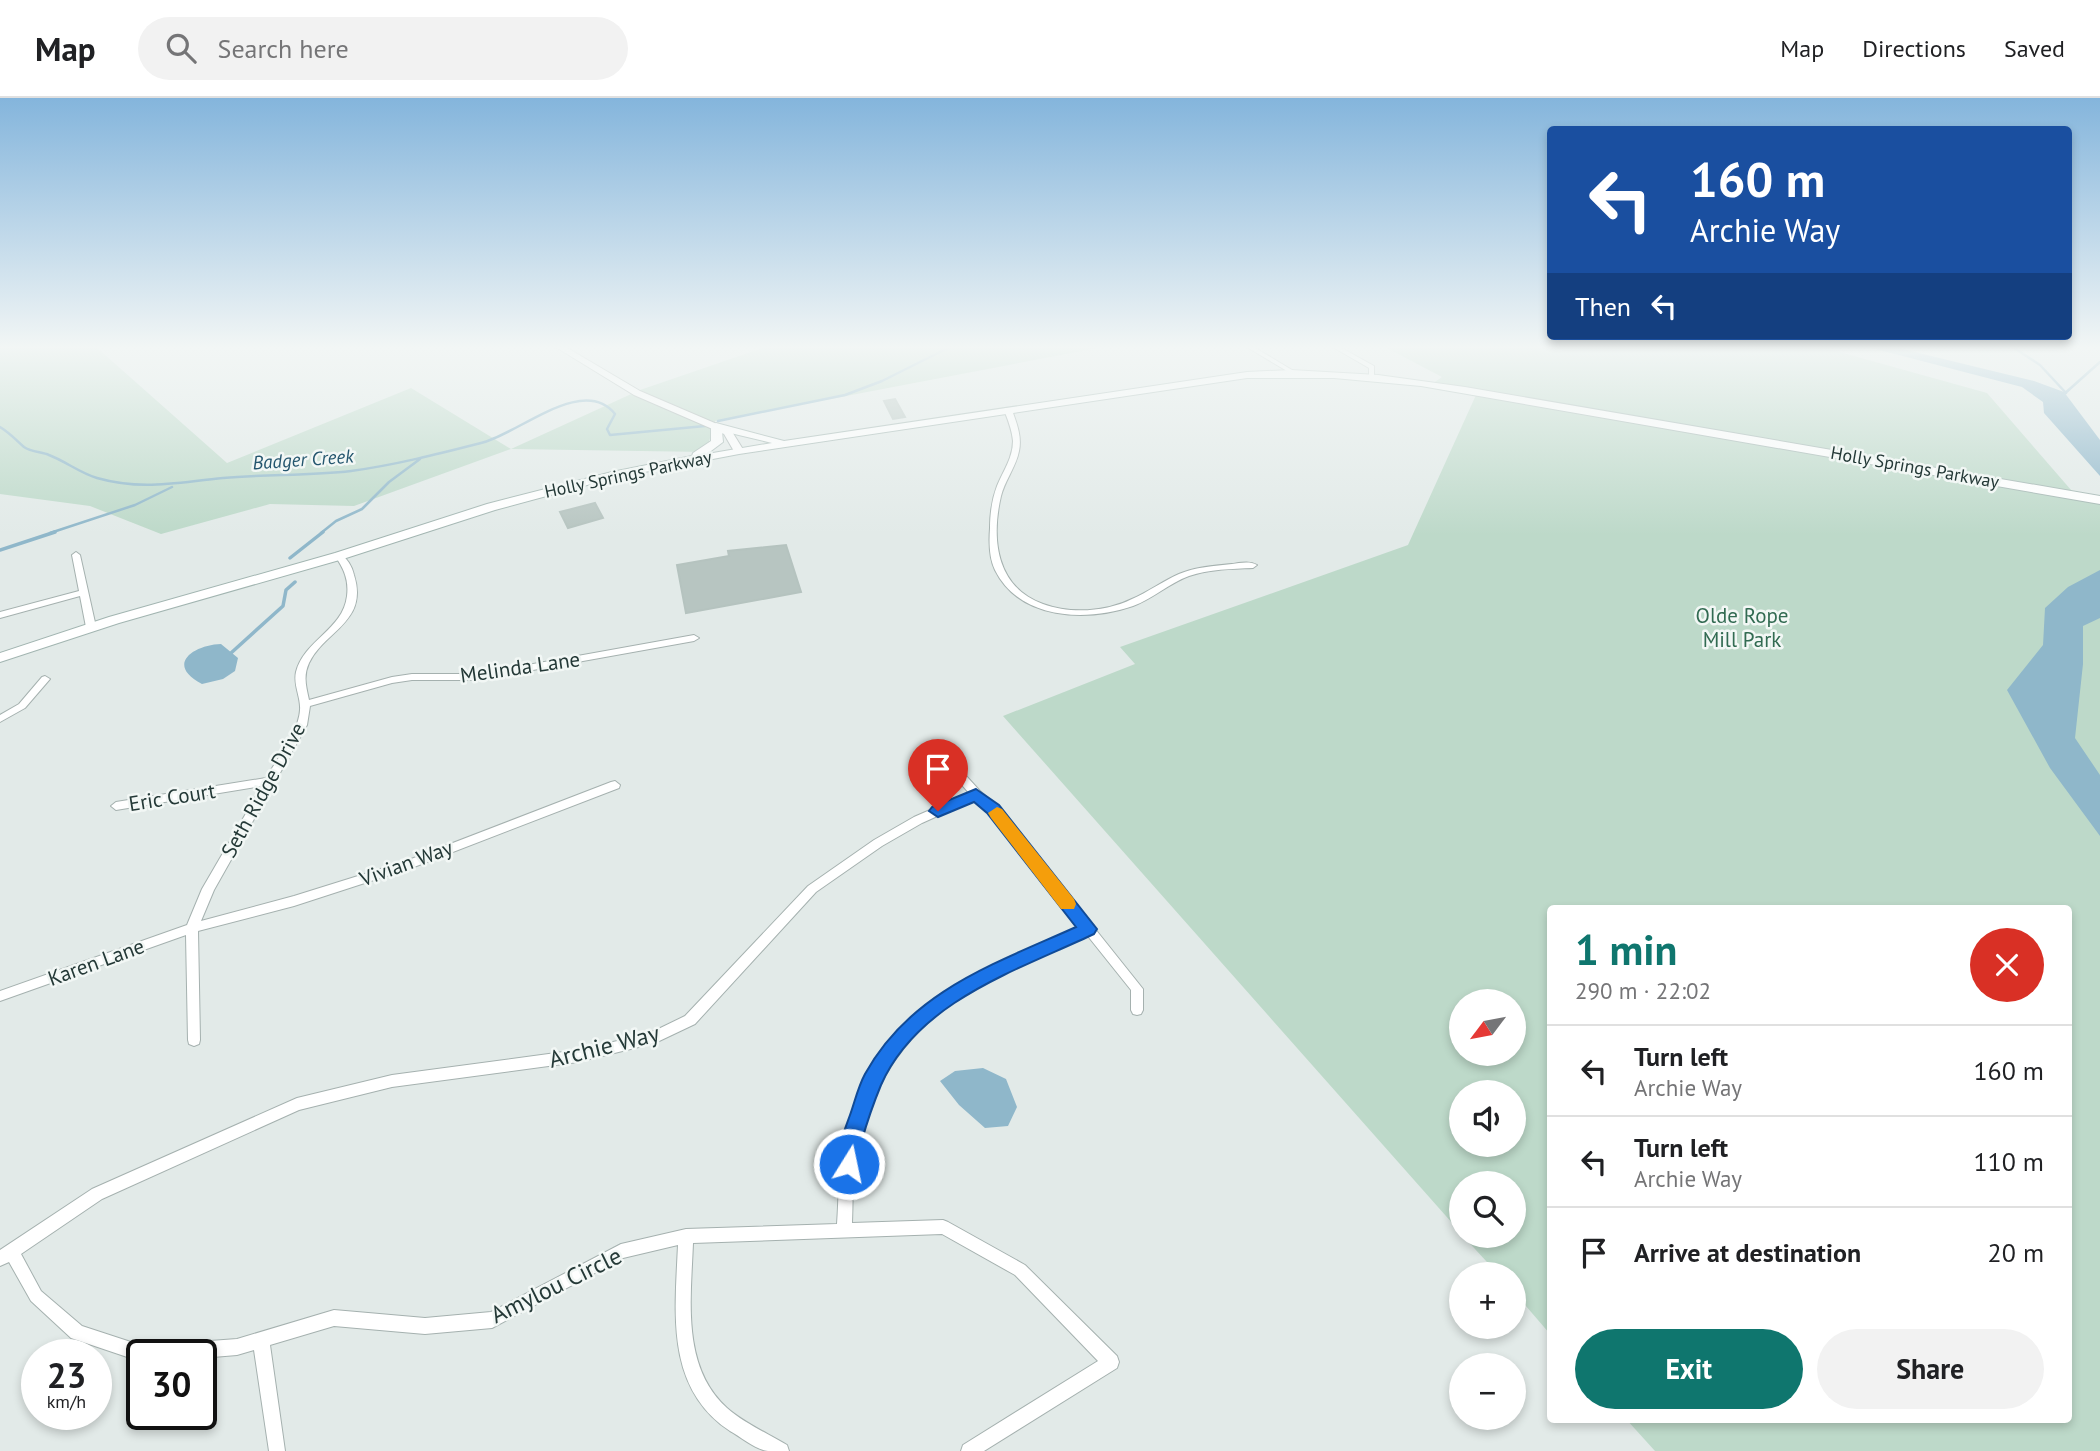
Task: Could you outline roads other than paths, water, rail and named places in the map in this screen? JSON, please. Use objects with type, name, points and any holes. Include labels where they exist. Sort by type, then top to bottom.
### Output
[{"type":"main road","name":"Holly Springs Parkway","points":[[0,658],[91,627],[339,556],[515,500],[739,450],[1014,409]]},
{"type":"main road","name":"Holly Springs Parkway","points":[[1574,409],[2100,500]]},
{"type":"main road","points":[[686,460],[717,442],[716,426],[790,443]]},
{"type":"street","points":[[675,409],[716,426],[733,437],[739,450]]},
{"type":"street","points":[[1008,410],[1014,423],[1018,446],[996,503],[995,535],[997,566],[1018,595],[1055,611],[1111,608],[1130,603],[1185,574],[1252,565]]},
{"type":"street","points":[[76,555],[91,627]]},
{"type":"street","name":"Seth Ridge Drive","points":[[194,1040],[192,928],[208,889],[302,725],[306,704],[300,679],[305,662],[340,626],[350,606],[351,577],[347,565],[339,556]]},
{"type":"street","points":[[0,615],[84,592]]},
{"type":"street","name":"Melinda Lane","points":[[306,704],[340,692],[391,680],[412,677],[477,677],[694,638]]},
{"type":"street","points":[[0,719],[22,706],[45,679]]},
{"type":"street","points":[[943,757],[993,809],[1137,989],[1137,1010]]},
{"type":"street","name":"Eric Court","points":[[116,806],[269,781]]},
{"type":"street","name":"Vivian Way","points":[[192,928],[294,901],[410,864],[615,785]]},
{"type":"street","name":"Archie Way","points":[[5,1255],[97,1194],[297,1104],[392,1081],[578,1056],[650,1039],[690,1020],[812,889],[878,843],[918,820],[976,794]]},
{"type":"street","name":"Karen Lane","points":[[0,996],[192,928]]},
{"type":"street","points":[[844,1231],[851,1142],[873,1080],[900,1039],[937,1004],[986,976],[1088,929]]},
{"type":"street","name":"Amylou Circle","points":[[5,1255],[36,1296],[77,1332],[143,1354],[237,1347],[334,1318],[425,1326],[492,1320],[621,1251],[686,1236],[943,1227],[1020,1270],[1111,1362],[970,1451]]},
{"type":"street","points":[[686,1236],[685,1342],[693,1377],[719,1413],[781,1451]]},
{"type":"street","points":[[261,1340],[277,1451]]},
{"type":"water","points":[[2044,409],[2077,409],[2100,440],[2100,476],[2044,413]]},
{"type":"water","points":[[2100,570],[2100,618],[2083,626],[2083,664],[2075,738],[2100,775],[2100,836],[2050,768],[2007,690],[2043,645],[2045,608],[2068,587]]},
{"type":"water","points":[[221,644],[238,658],[235,671],[223,679],[202,684],[191,677],[185,670],[187,657],[201,648]]},
{"type":"water","points":[[983,1068],[1006,1079],[1017,1107],[1008,1126],[985,1128],[959,1105],[940,1081],[955,1071]]},
{"type":"waterway","name":"Badger Creek","points":[[0,427],[27,449],[46,454],[91,476],[114,482],[145,485],[335,473],[384,466],[496,438],[552,409]]},
{"type":"waterway","name":"Badger Creek","points":[[609,409],[615,414],[607,429],[610,435],[705,426]]},
{"type":"waterway","name":"Badger Creek","points":[[718,421],[776,409]]},
{"type":"waterway","points":[[321,533],[336,521],[362,509],[389,482],[420,459]]},
{"type":"waterway","points":[[50,533],[135,505],[172,487]]},
{"type":"waterway","points":[[0,550],[55,532]]},
{"type":"waterway","points":[[290,558],[323,532]]},
{"type":"waterway","points":[[231,653],[283,606],[286,590],[295,582]]},
{"type":"park label","name":"Olde Rope Mill Park","points":[[1742,627]]}]
